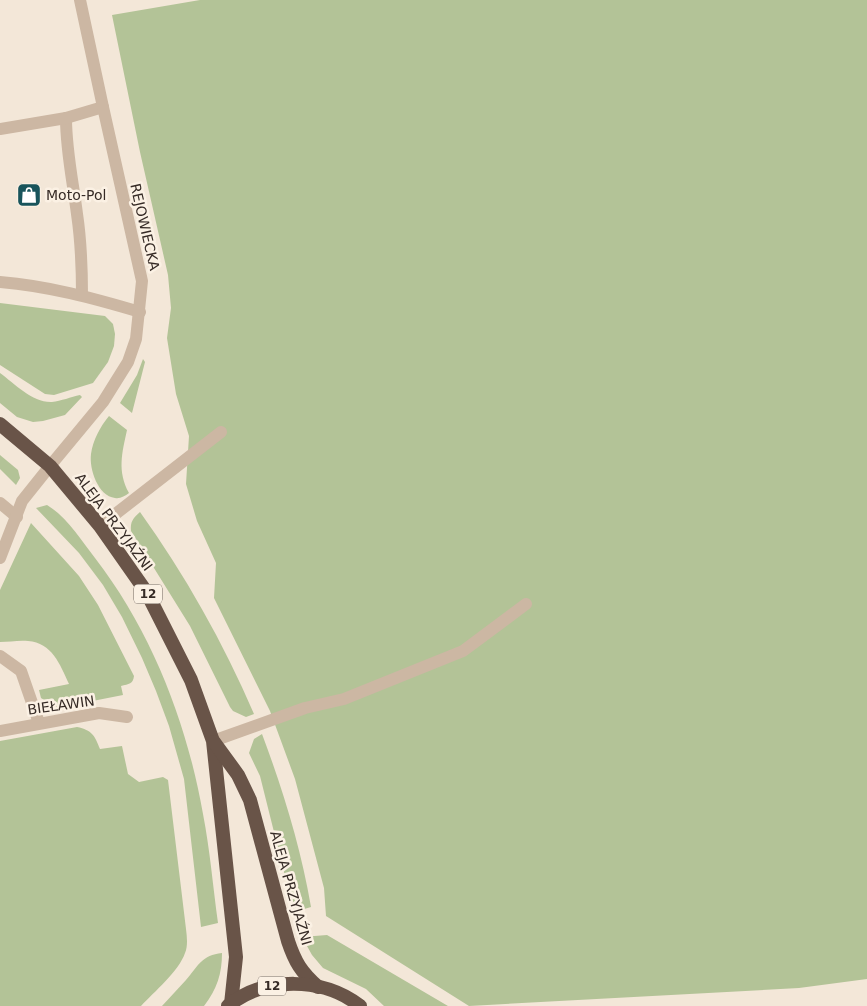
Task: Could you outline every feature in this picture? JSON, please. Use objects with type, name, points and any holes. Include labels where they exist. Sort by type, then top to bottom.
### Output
[{"type":"highway","name":"ALEJA PRZYJAŹNI","points":[[0,424],[50,466],[100,526],[147,593],[191,680],[213,741],[236,957],[230,1005]]},
{"type":"highway","name":"ALEJA PRZYJAŹNI","points":[[213,741],[238,775],[250,800],[271,883],[295,962],[304,974],[318,987]]},
{"type":"highway","name":"12","points":[[230,1005],[244,996],[272,986],[295,984],[318,987],[337,993],[360,1006]]},
{"type":"street","name":"REJOWIECKA","points":[[0,558],[22,501],[103,402],[128,362],[136,339],[140,312],[142,281],[102,107],[80,0]]},
{"type":"street","points":[[0,129],[66,118],[102,107]]},
{"type":"street","points":[[66,118],[66,140],[82,264],[82,295]]},
{"type":"street","points":[[0,282],[28,284],[82,295],[140,312]]},
{"type":"street","points":[[100,526],[221,432]]},
{"type":"street","points":[[0,503],[17,517]]},
{"type":"street","points":[[213,741],[305,708],[344,698],[463,651],[526,604]]},
{"type":"street","points":[[0,656],[21,671],[39,723]]},
{"type":"street","name":"BIEŁAWIN","points":[[0,731],[99,714],[127,717]]},
{"type":"green space","points":[[200,0],[867,0],[867,979],[799,988],[469,1006],[326,916],[324,888],[295,779],[270,711],[214,598],[216,563],[197,521],[186,484],[189,436],[176,394],[167,338],[171,308],[168,275],[112,15]]},
{"type":"green space","points":[[0,303],[105,316],[113,324],[115,334],[114,346],[108,362],[93,383],[54,395],[45,394],[0,365]]},
{"type":"green space","points":[[143,359],[145,362],[132,413],[120,403],[137,375]]},
{"type":"green space","points":[[0,373],[24,392],[38,399],[52,402],[80,395],[82,397],[65,415],[33,422],[17,417],[0,403]]},
{"type":"green space","points":[[109,416],[127,430],[122,454],[122,469],[125,485],[129,493],[119,498],[109,496],[99,487],[93,474],[91,460],[95,439]]},
{"type":"green space","points":[[0,455],[18,470],[20,478],[16,485],[0,469]]},
{"type":"green space","points":[[47,505],[73,529],[115,587],[134,616],[164,680],[177,713],[196,780],[208,841],[218,923],[201,927],[184,779],[169,726],[156,691],[122,617],[103,585],[79,553],[36,508]]},
{"type":"green space","points":[[140,512],[188,585],[216,635],[254,714],[246,717],[233,711],[230,707],[190,626],[131,531],[132,520]]},
{"type":"green space","points":[[31,523],[79,576],[98,605],[134,676],[132,682],[121,686],[123,695],[57,708],[41,698],[39,690],[69,684],[62,669],[49,650],[36,643],[25,641],[0,642],[0,590]]},
{"type":"green space","points":[[77,727],[92,734],[100,749],[122,746],[128,774],[139,782],[163,777],[168,780],[187,941],[186,950],[182,960],[172,974],[141,1006],[0,1006],[0,741]]},
{"type":"green space","points":[[262,734],[291,819],[311,907],[294,912],[260,776],[249,753],[254,739]]},
{"type":"green space","points":[[327,935],[448,1006],[384,1006],[366,989],[323,968],[312,955],[302,937]]},
{"type":"green space","points":[[222,953],[218,981],[204,1006],[162,1006],[201,962],[210,956]]},
{"type":"place","name":"Moto-Pol","points":[[29,195]]}]
